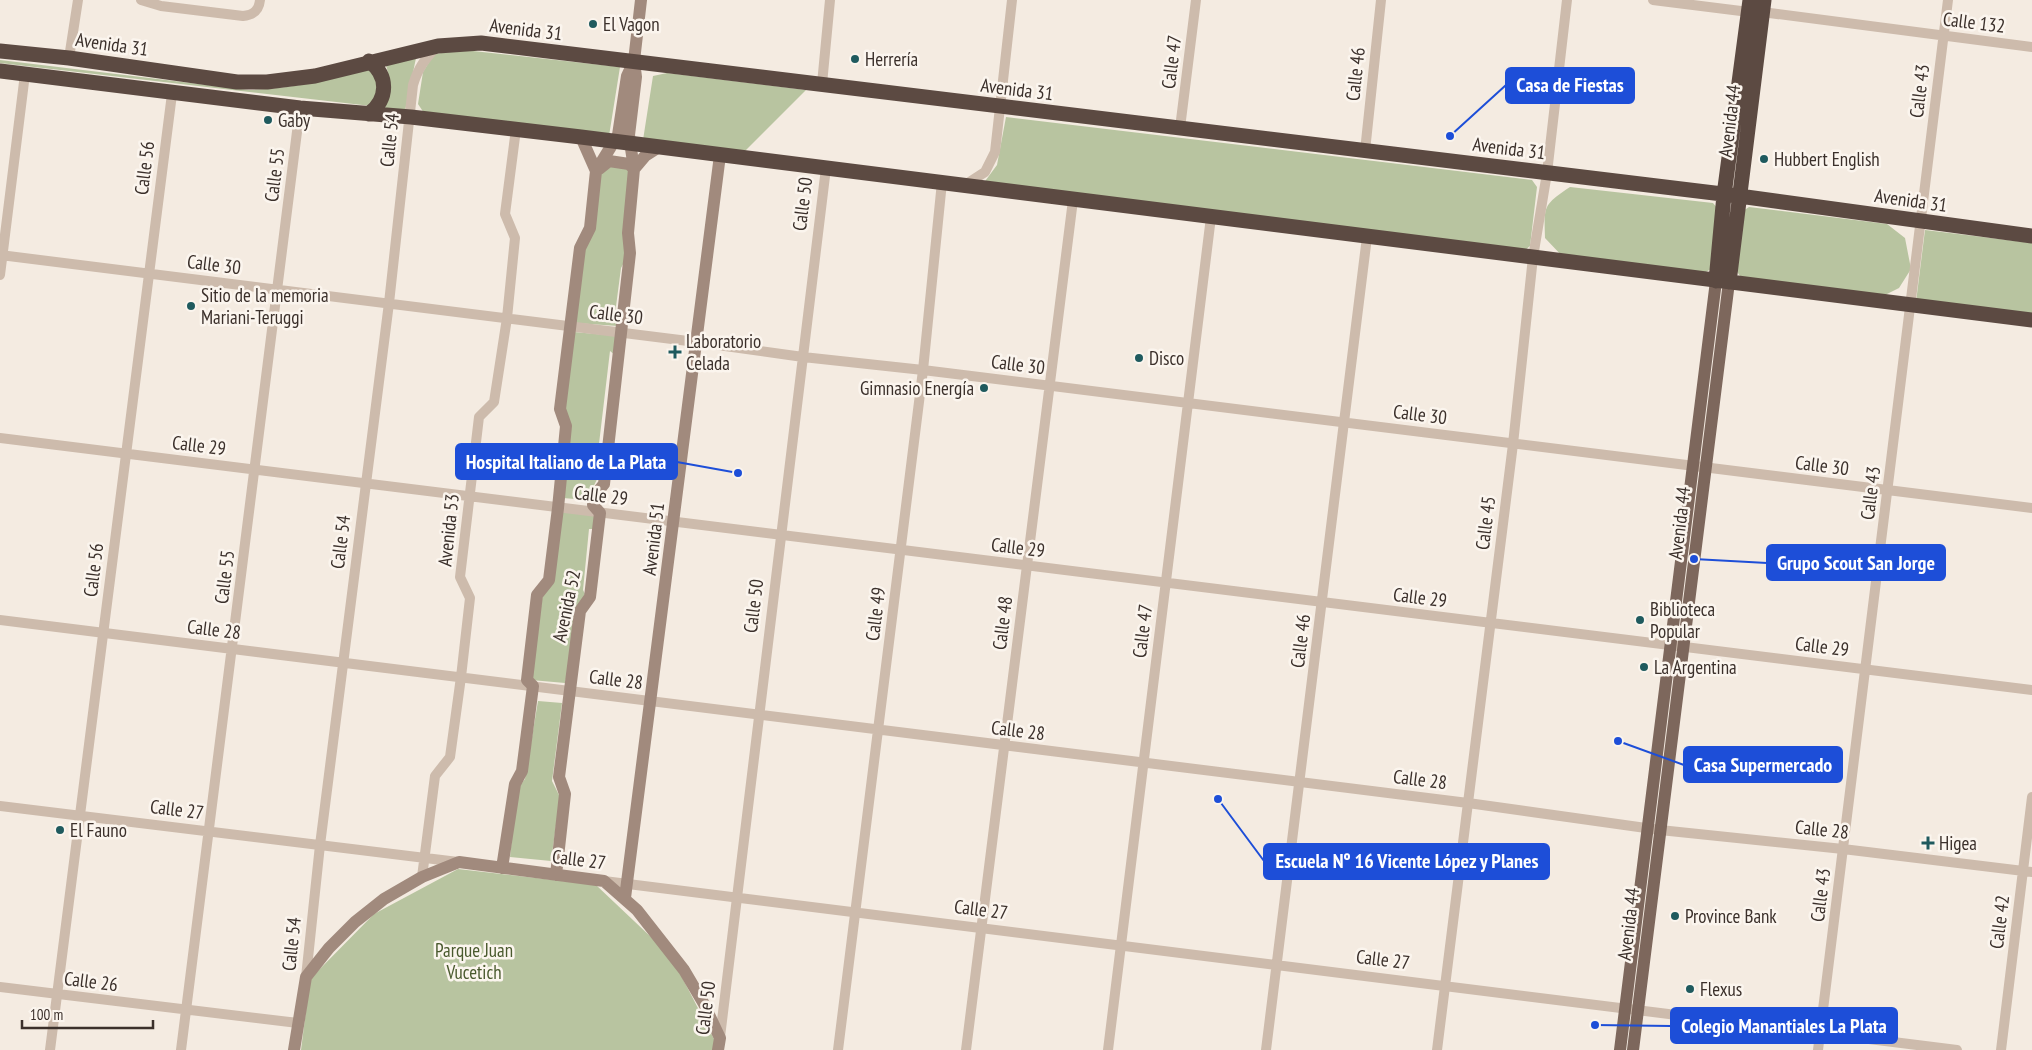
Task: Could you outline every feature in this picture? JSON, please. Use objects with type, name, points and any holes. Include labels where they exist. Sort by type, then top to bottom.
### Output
[{"type":"highway","name":"Avenida 44","points":[[1722,282],[1724,195],[1756,6]]},
{"type":"highway","name":"Avenida 44","points":[[1722,282],[1739,196],[1756,6]]},
{"type":"highway","name":"Avenida 31","points":[[0,50],[237,82],[292,80],[438,46],[480,43],[822,84],[1001,108],[1739,196],[2032,236]]},
{"type":"highway","points":[[369,114],[381,102],[384,85],[380,71],[370,61]]},
{"type":"highway","points":[[0,70],[172,94],[516,129],[2032,320]]},
{"type":"main road","name":"Avenida 44","points":[[1633,1050],[1632,1009],[1722,282]]},
{"type":"main road","name":"Avenida 44","points":[[1620,1050],[1632,1009]]},
{"type":"street","points":[[69,58],[78,0]]},
{"type":"street","points":[[141,0],[170,8],[244,16],[253,14],[258,10],[260,0]]},
{"type":"street","name":"Avenida 52","points":[[556,875],[566,794],[559,777],[580,611],[590,597],[600,513],[593,505],[595,495],[604,484],[623,332],[630,254],[628,233],[634,169],[629,136],[636,77],[634,61],[641,0]]},
{"type":"street","points":[[822,84],[830,0]]},
{"type":"street","points":[[965,185],[985,172],[995,152],[1012,0]]},
{"type":"street","name":"Calle 47","points":[[1180,128],[1196,0]]},
{"type":"street","name":"Calle 46","points":[[1365,151],[1381,0]]},
{"type":"street","name":"Calle 45","points":[[1437,1050],[1513,444],[1533,257],[1547,173],[1567,0]]},
{"type":"street","name":"Calle 132","points":[[1653,0],[1756,6],[1943,36],[2032,47]]},
{"type":"street","name":"Calle 43","points":[[1818,1050],[1948,0]]},
{"type":"street","name":"Calle 54","points":[[294,1050],[306,977],[320,846],[389,303],[411,117],[413,85],[417,71],[424,60],[438,46]]},
{"type":"street","name":"Avenida 52","points":[[502,868],[515,784],[522,771],[533,686],[527,680],[537,595],[549,580],[566,426],[560,409],[580,248],[590,228],[596,171],[618,135],[627,76],[634,61]]},
{"type":"street","points":[[0,275],[25,74]]},
{"type":"street","name":"Calle 56","points":[[50,1050],[172,94]]},
{"type":"street","name":"Calle 55","points":[[181,1050],[300,108]]},
{"type":"street","name":"Avenida 53","points":[[422,877],[435,776],[450,757],[461,677],[470,598],[460,577],[479,417],[494,402],[507,318],[515,238],[505,214],[516,129]]},
{"type":"street","points":[[580,137],[596,171],[609,161],[629,164],[634,169],[645,156],[659,147]]},
{"type":"street","name":"Avenida 51","points":[[625,898],[720,155]]},
{"type":"street","name":"Calle 50","points":[[719,1044],[826,168]]},
{"type":"street","name":"Calle 49","points":[[838,1050],[923,370],[942,182]]},
{"type":"street","name":"Calle 48","points":[[966,1050],[1073,200]]},
{"type":"street","name":"Calle 47","points":[[1108,1050],[1211,217]]},
{"type":"street","name":"Calle 46","points":[[1266,1050],[1367,237]]},
{"type":"street","name":"Calle 30","points":[[1,255],[623,332],[803,357],[923,370],[2032,508]]},
{"type":"street","name":"Calle 29","points":[[0,438],[2032,690]]},
{"type":"street","name":"Calle 28","points":[[0,620],[1468,803],[1654,829],[2027,871]]},
{"type":"street","name":"Calle 42","points":[[2000,1050],[2027,871],[2032,797]]},
{"type":"street","name":"Calle 27","points":[[0,806],[1957,1050]]},
{"type":"street","points":[[306,977],[329,948],[355,922],[384,899],[422,877],[459,862]]},
{"type":"street","points":[[629,864],[623,876],[607,881],[662,939],[684,970],[704,1004],[719,1044]]},
{"type":"street","name":"Calle 26","points":[[0,987],[298,1023]]},
{"type":"green space","points":[[464,50],[620,67],[609,136],[426,116],[418,104],[423,72],[434,54]]},
{"type":"green space","points":[[416,58],[405,111],[382,109],[387,99],[389,86],[385,63]]},
{"type":"green space","points":[[0,60],[249,90],[281,88],[311,83],[371,68],[378,83],[378,92],[371,106],[0,63]]},
{"type":"green space","points":[[667,73],[806,90],[743,153],[643,140],[653,76]]},
{"type":"green space","points":[[1006,117],[1532,180],[1537,187],[1530,246],[1524,251],[983,184],[997,165]]},
{"type":"green space","points":[[608,166],[628,169],[628,255],[621,268],[615,314],[619,318],[618,326],[575,323],[584,246],[602,168]]},
{"type":"green space","points":[[1570,187],[1713,203],[1718,209],[1711,269],[1704,273],[1564,258],[1545,238],[1545,213],[1550,203]]},
{"type":"green space","points":[[1749,207],[1887,224],[1905,238],[1911,269],[1899,288],[1883,296],[1742,279],[1736,270],[1743,211]]},
{"type":"green space","points":[[1925,230],[2032,243],[2032,316],[1916,302]]},
{"type":"green space","points":[[574,332],[617,336],[615,355],[610,351],[596,469],[600,473],[587,500],[563,498],[565,407]]},
{"type":"green space","points":[[562,511],[595,514],[594,529],[589,529],[583,590],[585,594],[565,683],[531,680],[543,592]]},
{"type":"green space","points":[[538,701],[562,703],[552,781],[560,797],[551,861],[510,857],[517,789],[525,779]]},
{"type":"green space","name":"Parque Juan Vucetich","points":[[458,869],[596,885],[671,956],[715,1041],[714,1050],[301,1050],[310,979],[374,914]]},
{"type":"place","name":"El Vagon","points":[[593,24]]},
{"type":"place","name":"Herrería","points":[[855,59]]},
{"type":"place","name":"Gaby","points":[[268,120]]},
{"type":"place","name":"Casa de Fiestas","points":[[1450,136]]},
{"type":"place","name":"Hubbert English","points":[[1764,159]]},
{"type":"place","name":"Sitio de la memoria Mariani-Teruggi","points":[[191,306]]},
{"type":"place","name":"Laboratorio Celada","points":[[675,352]]},
{"type":"place","name":"Disco","points":[[1139,358]]},
{"type":"place","name":"Gimnasio Energía","points":[[984,388]]},
{"type":"place","name":"Hospital Italiano de La Plata","points":[[738,473]]},
{"type":"place","name":"Grupo Scout San Jorge","points":[[1694,559]]},
{"type":"place","name":"Biblioteca Popular","points":[[1640,620]]},
{"type":"place","name":"La Argentina","points":[[1644,667]]},
{"type":"place","name":"Casa Supermercado","points":[[1618,741]]},
{"type":"place","name":"Escuela Nº 16 Vicente López y Planes","points":[[1218,799]]},
{"type":"place","name":"El Fauno","points":[[60,830]]},
{"type":"place","name":"Higea","points":[[1928,843]]},
{"type":"place","name":"Province Bank","points":[[1675,916]]},
{"type":"place","name":"Flexus","points":[[1690,989]]},
{"type":"place","name":"Colegio Manantiales La Plata","points":[[1595,1025]]}]
